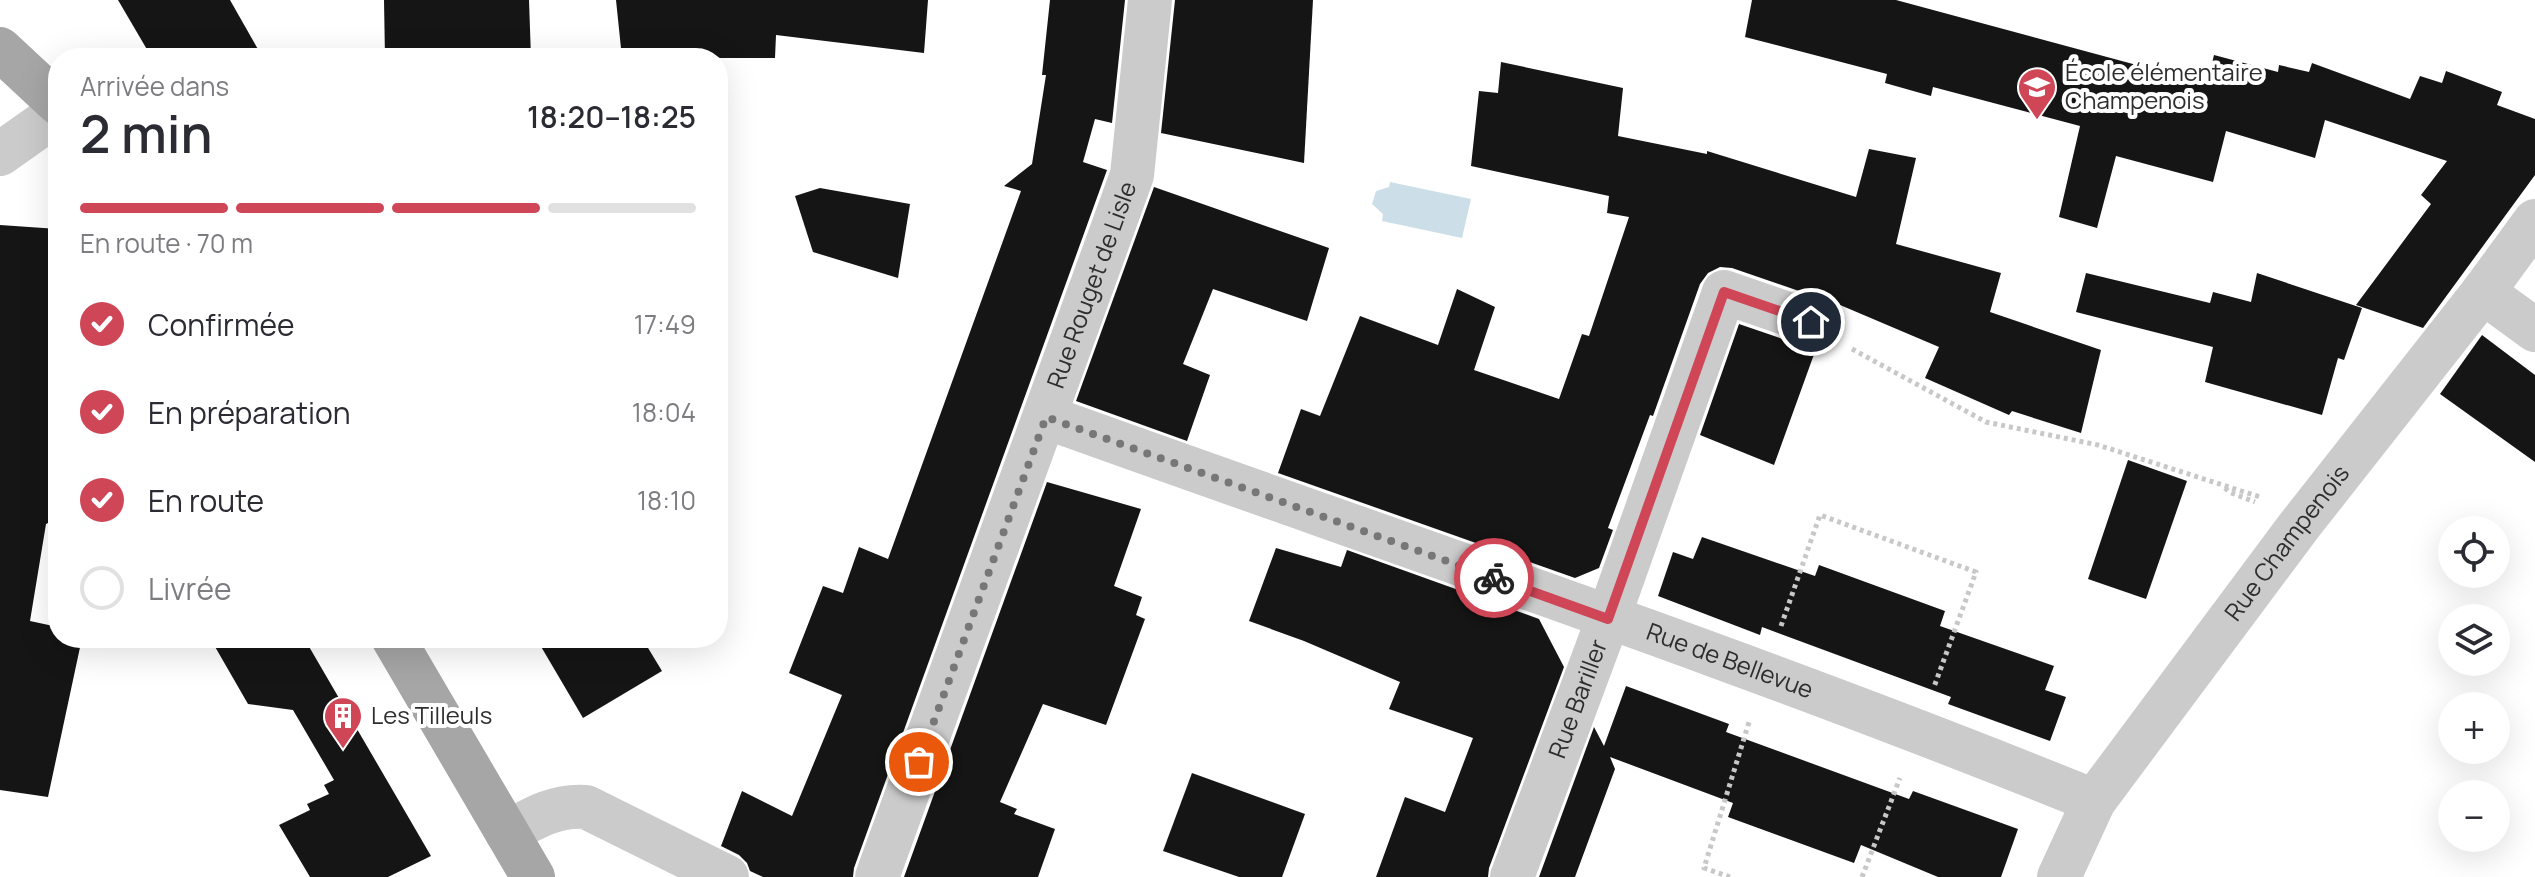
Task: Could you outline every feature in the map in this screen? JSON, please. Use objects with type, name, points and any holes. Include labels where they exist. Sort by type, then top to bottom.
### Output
[{"type":"main road","points":[[0,49],[48,94]]},
{"type":"main road","points":[[399,648],[533,877]]},
{"type":"street","name":"Rue Rouget de Lisle","points":[[877,877],[1132,175],[1150,0]]},
{"type":"street","points":[[0,154],[48,120]]},
{"type":"street","name":"Rue Champenois","points":[[2059,877],[2094,801],[2299,526],[2535,221]]},
{"type":"street","name":"Rue Bariller","points":[[1512,877],[1724,292],[1811,322]]},
{"type":"street","points":[[2483,292],[2535,330]]},
{"type":"street","name":"Rue de Bellevue","points":[[1046,417],[1608,619],[1765,672],[2094,801]]},
{"type":"street","points":[[507,833],[538,815],[569,806],[586,807],[727,877]]},
{"type":"path","points":[[1811,322],[1851,349],[1986,422],[2098,445],[2231,487],[2260,497],[2264,502],[2255,502],[2224,487]]},
{"type":"path","points":[[1862,877],[1918,730]]},
{"type":"shaded area","points":[[1390,182],[1471,199],[1462,238],[1382,221],[1383,214],[1372,204],[1376,191],[1389,187]]},
{"type":"building","points":[[118,0],[230,0],[257,48],[146,48]]},
{"type":"building","points":[[384,0],[529,0],[531,48],[385,48]]},
{"type":"building","points":[[616,0],[928,0],[924,53],[776,35],[775,58],[728,58],[728,48],[621,48]]},
{"type":"building","points":[[1050,0],[1125,0],[1112,123],[1095,119],[1083,162],[1107,170],[853,877],[763,877],[750,871],[739,855],[721,846],[742,791],[792,816],[842,695],[789,673],[823,586],[843,593],[859,547],[888,559],[1021,191],[1004,186],[1032,164],[1046,75],[1042,75]]},
{"type":"building","points":[[1175,0],[1313,0],[1304,163],[1161,133]]},
{"type":"building","points":[[1752,0],[1896,0],[2207,84],[2214,55],[2278,72],[2279,65],[2309,72],[2312,63],[2410,99],[2420,76],[2442,83],[2446,71],[2502,92],[2497,105],[2535,119],[2535,175],[2423,328],[2356,305],[2431,204],[2421,195],[2447,161],[2325,120],[2315,158],[2226,131],[2213,182],[2116,156],[2097,228],[2059,217],[2080,126],[1933,87],[1931,96],[1885,83],[1887,74],[1745,37]]},
{"type":"building","points":[[1501,62],[1623,88],[1618,136],[1707,154],[1707,151],[1856,197],[1869,149],[1916,158],[1896,244],[2001,273],[1990,312],[2101,350],[2081,433],[2012,411],[2009,415],[1925,378],[1939,347],[1833,302],[1831,307],[1819,298],[1732,268],[1720,267],[1708,273],[1700,284],[1653,416],[1650,415],[1608,528],[1613,530],[1599,568],[1575,578],[1278,473],[1301,409],[1320,416],[1360,316],[1438,345],[1457,289],[1495,307],[1474,370],[1559,399],[1582,334],[1589,336],[1629,217],[1607,213],[1609,196],[1471,166],[1479,91],[1498,93]]},
{"type":"building","points":[[1154,187],[1329,248],[1307,321],[1213,289],[1183,364],[1210,375],[1187,441],[1076,401]]},
{"type":"building","points":[[820,188],[910,204],[898,278],[813,252],[795,196]]},
{"type":"building","points":[[0,225],[48,228],[48,523],[30,621],[48,625],[48,648],[80,648],[48,797],[0,790]]},
{"type":"building","points":[[2086,273],[2210,303],[2213,292],[2251,302],[2257,273],[2362,308],[2344,360],[2338,358],[2322,415],[2205,382],[2213,347],[2076,312]]},
{"type":"building","points":[[1739,324],[1803,346],[1817,346],[1774,465],[1700,435]]},
{"type":"building","points":[[2482,335],[2535,375],[2535,462],[2440,394]]},
{"type":"building","points":[[2128,460],[2187,481],[2146,599],[2088,579]]},
{"type":"building","points":[[1047,482],[1141,509],[1114,586],[1142,597],[1136,615],[1145,619],[1106,725],[1043,704],[1000,802],[1017,809],[1014,814],[1055,829],[1038,877],[904,877]]},
{"type":"building","points":[[1702,537],[1815,576],[1819,565],[1945,611],[1940,626],[2054,666],[2045,690],[2066,697],[2050,741],[1948,704],[1951,697],[1762,627],[1760,635],[1658,596],[1673,552],[1693,559]]},
{"type":"building","points":[[1276,548],[1341,567],[1347,550],[1539,619],[1564,667],[1488,877],[1376,877],[1405,797],[1445,812],[1473,738],[1389,709],[1400,682],[1249,621]]},
{"type":"building","points":[[216,648],[310,648],[431,856],[388,877],[310,877],[279,825],[310,810],[307,804],[329,794],[324,785],[334,780],[293,710],[248,704]]},
{"type":"building","points":[[542,648],[648,648],[662,671],[583,718]]},
{"type":"building","points":[[1626,686],[1729,724],[1726,732],[1909,799],[1913,791],[2018,829],[2001,877],[1938,877],[1861,845],[1854,863],[1728,817],[1733,803],[1610,757],[1615,769],[1575,877],[1539,877],[1594,727],[1604,746]]},
{"type":"building","points":[[1192,773],[1305,814],[1282,877],[1239,877],[1163,851]]},
{"type":"way so far","points":[[919,762],[1046,417],[1494,578]]},
{"type":"place","name":"École élémentaire Champenois","points":[[2037,121]]},
{"type":"place","name":"Les Tilleuls","points":[[343,750]]},
{"type":"route","points":[[1494,578],[1608,619],[1724,292],[1811,322]]}]
